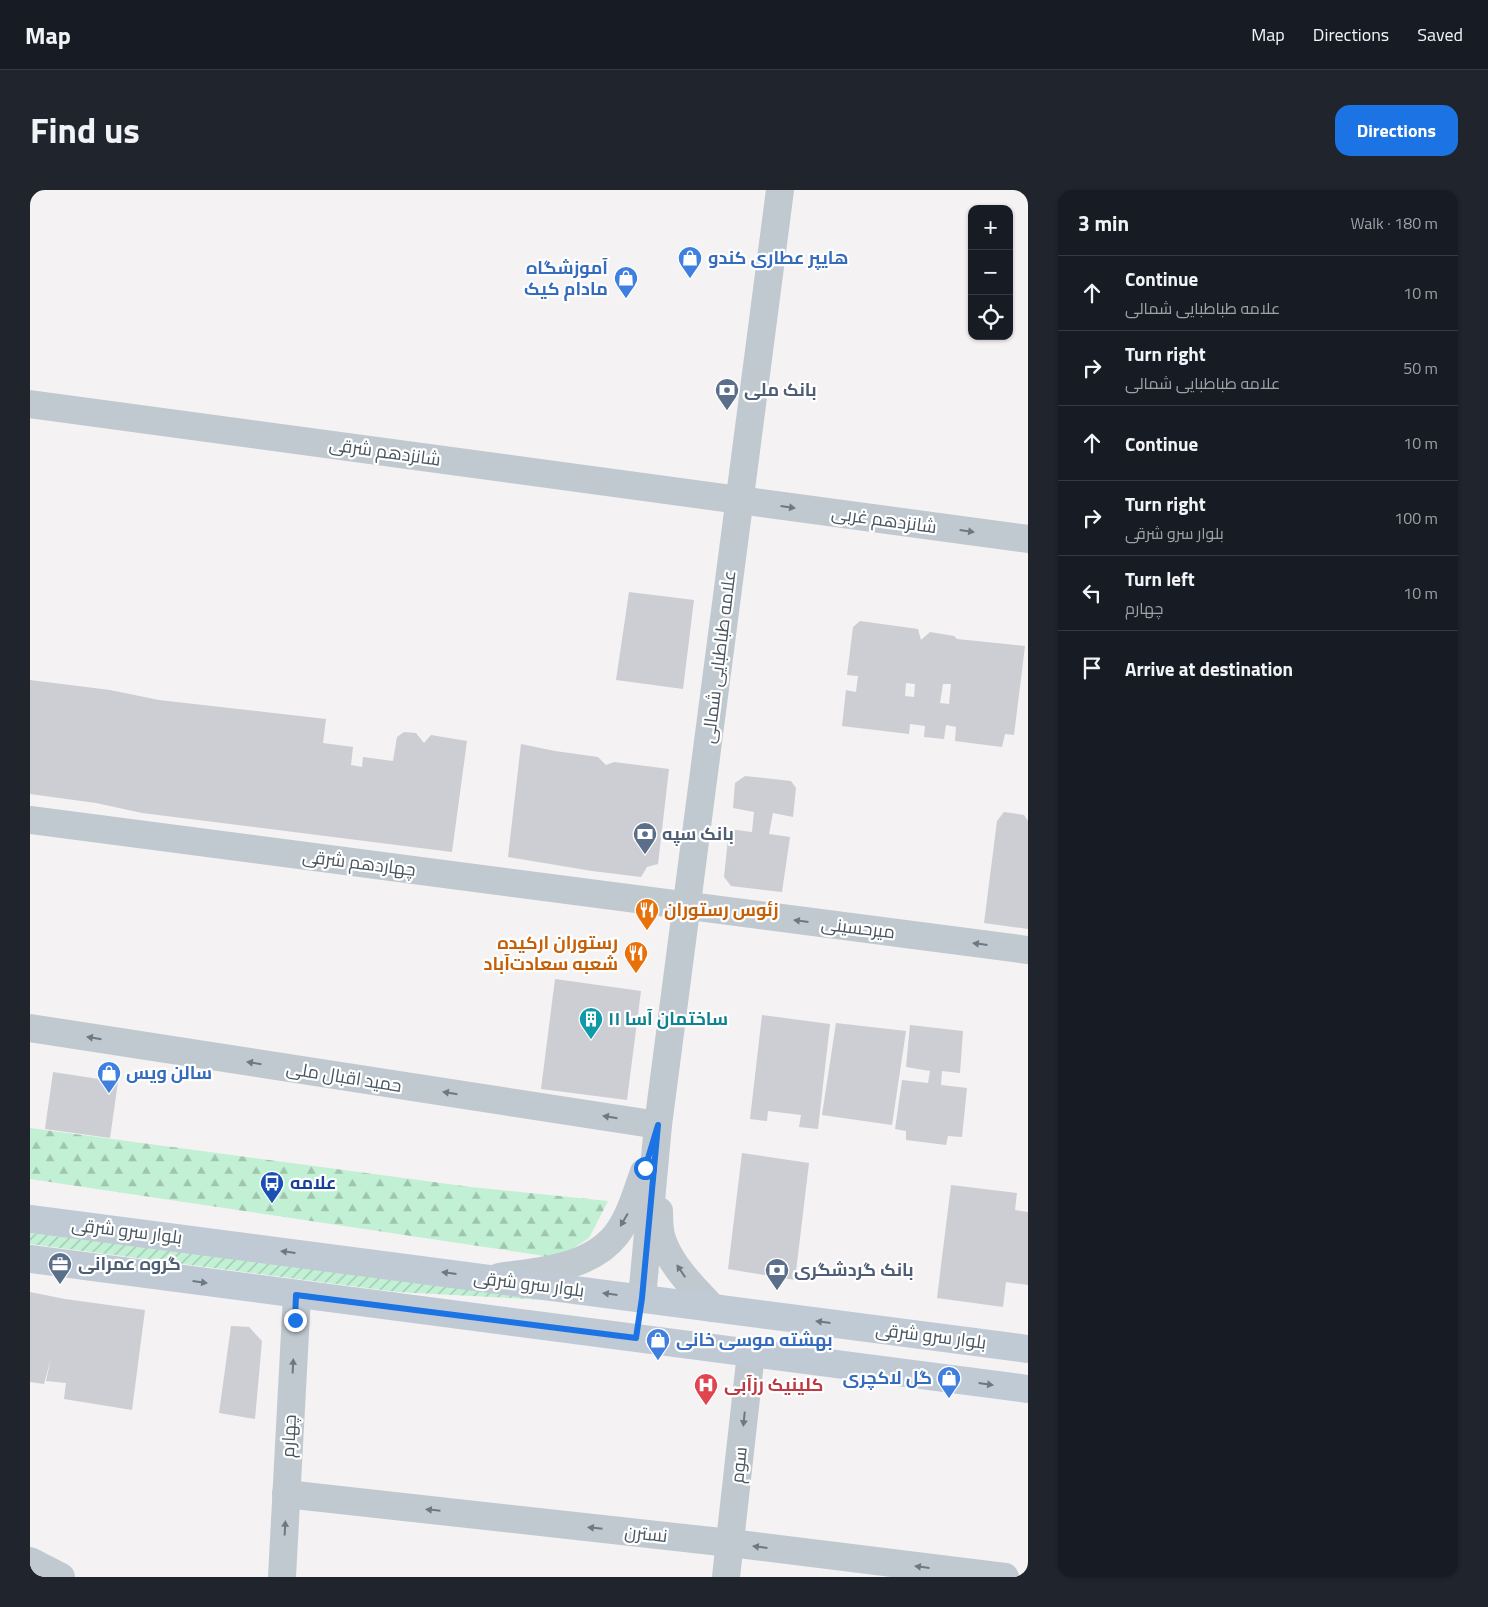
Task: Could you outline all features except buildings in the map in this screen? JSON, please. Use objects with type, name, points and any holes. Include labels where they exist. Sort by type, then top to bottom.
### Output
[{"type":"main road","name":"بلوار سرو شرقی","points":[[30,1219],[1028,1349]]},
{"type":"main road","points":[[30,1259],[1028,1389]]},
{"type":"main road","points":[[636,1338],[642,1298]]},
{"type":"street","name":"علامه طباطبایی شمالی","points":[[642,1298],[658,1125],[780,190]]},
{"type":"street","name":"شانزدهم شرقی","points":[[30,404],[740,500]]},
{"type":"street","name":"شانزدهم غربی","points":[[740,500],[1028,539]]},
{"type":"street","name":"چهاردهم شرقی","points":[[30,820],[687,906]]},
{"type":"street","name":"میرحسینی","points":[[687,906],[1028,950]]},
{"type":"street","name":"حمید اقبال ملی","points":[[30,1028],[658,1125]]},
{"type":"street","name":"علامه طباطبایی شمالی","points":[[491,1279],[574,1263],[601,1248],[615,1235],[630,1210],[658,1125]]},
{"type":"street","name":"علامه طباطبایی شمالی","points":[[658,1125],[659,1225],[663,1242],[682,1275],[713,1308]]},
{"type":"street","name":"چهارم","points":[[282,1577],[296,1295]]},
{"type":"street","name":"سوم","points":[[726,1577],[751,1353]]},
{"type":"street","name":"نسترن","points":[[286,1494],[730,1543],[1005,1577]]},
{"type":"street","points":[[30,1561],[61,1577]]},
{"type":"green space","points":[[30,1128],[471,1187],[608,1201],[589,1238],[558,1258],[30,1179]]},
{"type":"green space","points":[[30,1233],[584,1302],[397,1292],[30,1244]]},
{"type":"place","name":"هایپر عطاری کندو","points":[[690,279]]},
{"type":"place","name":"آموزشگاه مادام کیک","points":[[626,299]]},
{"type":"place","name":"بانک ملی","points":[[727,411]]},
{"type":"place","name":"بانک سپه","points":[[645,855]]},
{"type":"place","name":"زئوس رستوران","points":[[647,931]]},
{"type":"place","name":"رستوران ارکیده شعبه سعادت‌آباد","points":[[636,974]]},
{"type":"place","name":"ساختمان آسا ۱۱","points":[[591,1040]]},
{"type":"place","name":"سالن ویس","points":[[109,1094]]},
{"type":"place","name":"علامه","points":[[272,1204]]},
{"type":"place","name":"گروه عمرانی","points":[[60,1285]]},
{"type":"place","name":"بانک گردشگری","points":[[777,1291]]},
{"type":"place","name":"بهشته موسی خانی","points":[[658,1361]]},
{"type":"place","name":"گل لاکچری","points":[[949,1399]]},
{"type":"place","name":"کلینیک رزآبی","points":[[706,1406]]},
{"type":"route","points":[[295,1320],[296,1295],[636,1338],[642,1298],[658,1125],[645,1168]]}]
